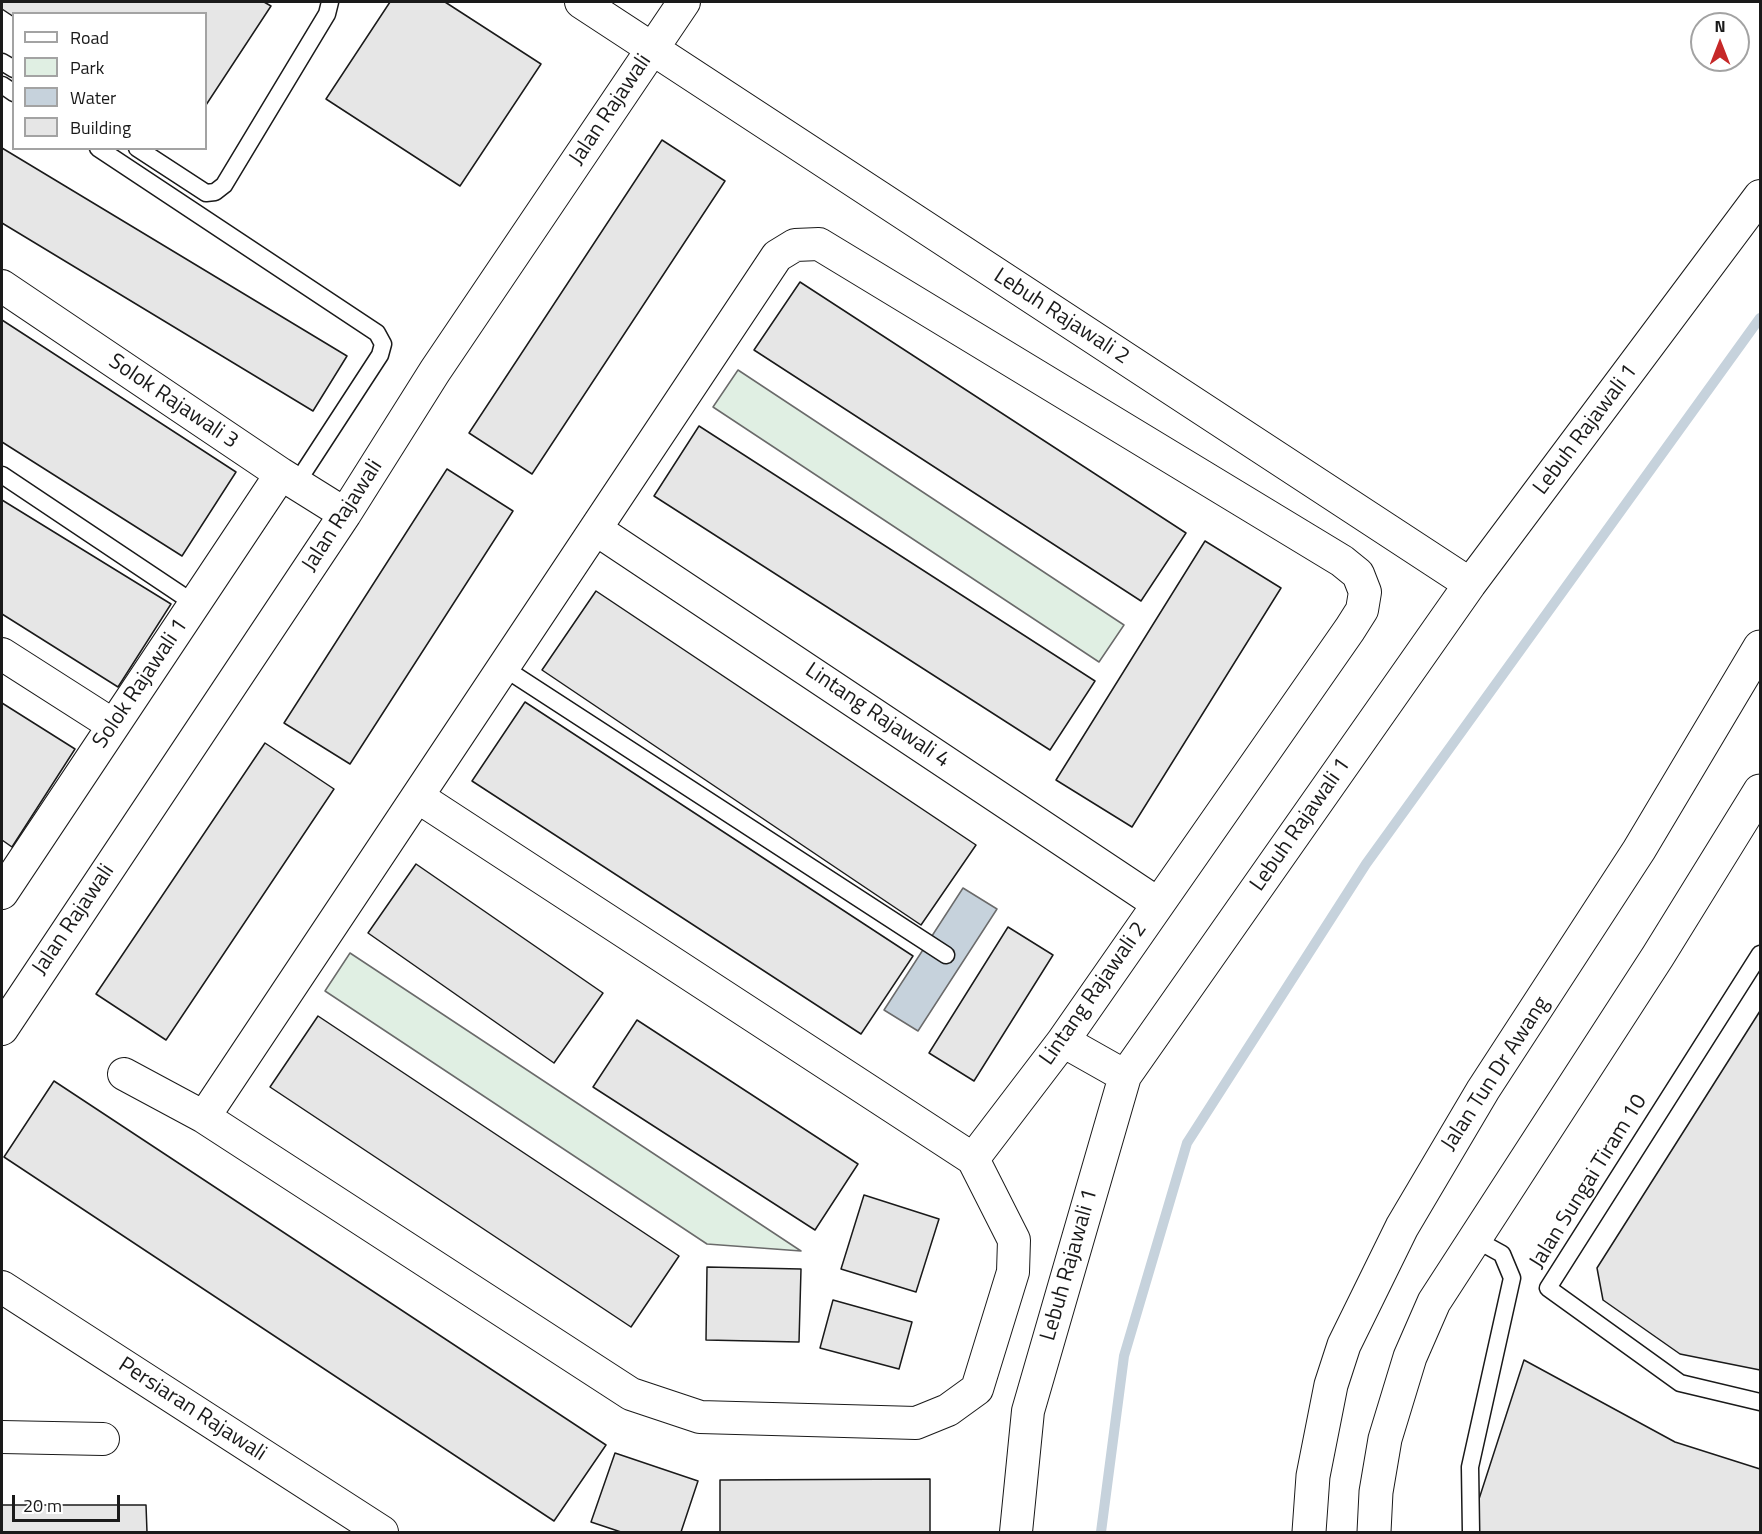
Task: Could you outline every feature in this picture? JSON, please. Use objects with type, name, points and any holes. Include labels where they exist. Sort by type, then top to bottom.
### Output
[{"type":"main road","name":"Jalan Tun Dr Awang","points":[[1308,1532],[1313,1476],[1331,1385],[1344,1345],[1402,1227],[1483,1090],[1639,850],[1761,647]]},
{"type":"main road","points":[[1374,1533],[1376,1492],[1385,1439],[1410,1358],[1434,1302],[1473,1238],[1758,800]]},
{"type":"street","name":"Lebuh Rajawali 2","points":[[581,2],[1470,584]]},
{"type":"street","name":"Jalan Rajawali","points":[[2,1029],[345,514],[435,371],[684,2]]},
{"type":"street","name":"Lebuh Rajawali 1","points":[[1016,1533],[1028,1411],[1125,1076],[1470,584],[1761,196]]},
{"type":"street","name":"Lintang Rajawali 2","points":[[597,530],[777,256],[795,245],[819,244],[1342,561],[1358,574],[1365,592],[1362,610],[1350,629],[1063,1041],[973,1159]]},
{"type":"street","name":"Solok Rajawali 3","points":[[2,286],[289,479],[345,514]]},
{"type":"street","name":"Solok Rajawali 1","points":[[7,875],[113,726],[195,604],[289,479]]},
{"type":"street","points":[[204,1117],[597,530]]},
{"type":"street","name":"Lintang Rajawali 4","points":[[597,530],[1157,903]]},
{"type":"street","points":[[2,654],[113,726]]},
{"type":"street","points":[[124,1074],[204,1117],[631,1394],[700,1417],[916,1423],[948,1410],[977,1389],[1013,1272],[1014,1240],[973,1159],[418,797]]},
{"type":"street","points":[[1063,1041],[1125,1076]]},
{"type":"street","name":"Persiaran Rajawali","points":[[2,1287],[382,1533]]},
{"type":"street","points":[[2,1437],[103,1439]]},
{"type":"lane","points":[[140,150],[206,193],[215,192],[224,186],[327,14],[330,2]]},
{"type":"lane","points":[[102,150],[377,333],[382,344],[376,361],[289,479]]},
{"type":"lane","points":[[2,475],[195,604]]},
{"type":"lane","points":[[504,668],[946,955]]},
{"type":"lane","name":"Jalan Sungai Tiram 10","points":[[1761,954],[1548,1288],[1680,1383],[1761,1402]]},
{"type":"lane","points":[[1471,1533],[1470,1467],[1512,1278],[1502,1254],[1473,1238]]},
{"type":"green space","points":[[738,370],[1124,625],[1099,662],[713,407]]},
{"type":"green space","points":[[350,953],[801,1251],[707,1244],[325,991]]},
{"type":"water","points":[[963,888],[997,909],[918,1031],[884,1010]]},
{"type":"building","points":[[2,2],[264,2],[271,6],[207,103],[207,12],[12,12],[12,16],[2,9]]},
{"type":"building","points":[[390,2],[445,2],[541,64],[460,186],[326,99]]},
{"type":"building","points":[[662,140],[725,181],[532,474],[469,433]]},
{"type":"building","points":[[2,148],[347,356],[313,411],[2,223]]},
{"type":"building","points":[[800,282],[1186,533],[1141,601],[754,350]]},
{"type":"building","points":[[2,320],[236,472],[182,556],[2,442]]},
{"type":"building","points":[[699,426],[1095,681],[1050,750],[654,496]]},
{"type":"building","points":[[447,469],[513,511],[350,764],[284,723]]},
{"type":"building","points":[[2,500],[171,604],[118,687],[2,614]]},
{"type":"building","points":[[1205,541],[1281,588],[1132,827],[1056,780]]},
{"type":"building","points":[[596,591],[976,845],[921,925],[542,670]]},
{"type":"building","points":[[525,702],[913,956],[861,1034],[472,781]]},
{"type":"building","points":[[2,703],[75,749],[12,847],[2,840]]},
{"type":"building","points":[[265,743],[334,789],[166,1040],[96,994]]},
{"type":"building","points":[[416,864],[603,993],[554,1063],[368,933]]},
{"type":"building","points":[[1008,927],[1053,955],[974,1081],[929,1053]]},
{"type":"building","points":[[1760,1011],[1760,1370],[1680,1354],[1603,1300],[1597,1268]]},
{"type":"building","points":[[318,1016],[679,1256],[631,1327],[270,1087]]},
{"type":"building","points":[[637,1020],[858,1164],[815,1230],[593,1087]]},
{"type":"building","points":[[54,1081],[606,1445],[554,1521],[4,1157]]},
{"type":"building","points":[[864,1195],[939,1219],[916,1292],[841,1269]]},
{"type":"building","points":[[707,1267],[801,1269],[799,1342],[706,1340]]},
{"type":"building","points":[[833,1300],[912,1322],[899,1369],[820,1348]]},
{"type":"building","points":[[1524,1360],[1675,1442],[1760,1469],[1760,1532],[1479,1532],[1479,1499]]},
{"type":"building","points":[[615,1453],[698,1481],[681,1532],[621,1532],[591,1522]]},
{"type":"building","points":[[930,1479],[930,1532],[720,1532],[720,1480]]},
{"type":"building","points":[[2,1505],[146,1505],[147,1532],[2,1532]]},
{"type":"waterway","points":[[1101,1532],[1124,1356],[1187,1143],[1366,864],[1760,318]]}]
